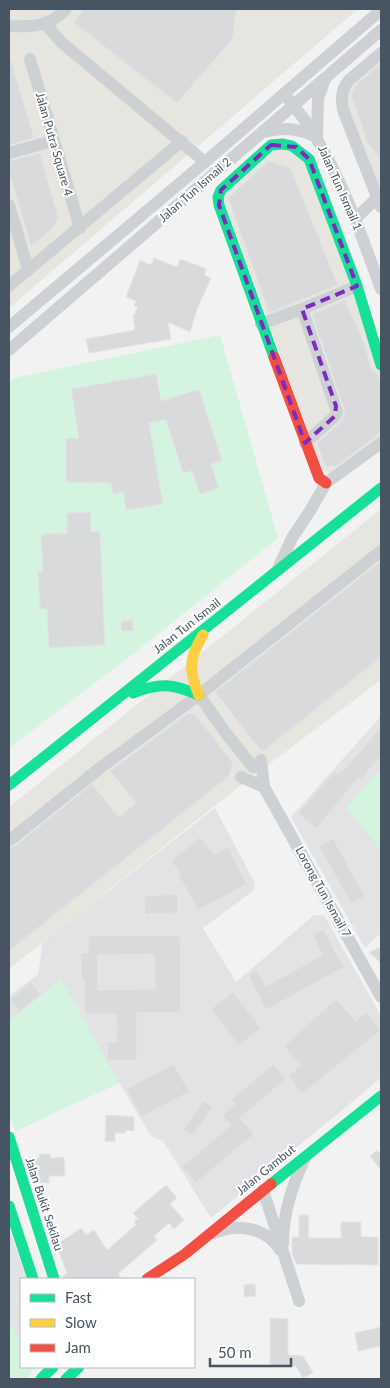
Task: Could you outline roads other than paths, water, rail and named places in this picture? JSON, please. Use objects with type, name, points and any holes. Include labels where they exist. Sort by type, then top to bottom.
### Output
[{"type":"street","points":[[9,26],[45,23],[58,17],[66,9]]},
{"type":"street","name":"Jalan Tun Ismail 2","points":[[9,327],[205,162],[279,95],[381,10]]},
{"type":"street","points":[[45,23],[61,42],[205,162]]},
{"type":"street","name":"Jalan Tun Ismail 2","points":[[11,344],[262,133],[381,30]]},
{"type":"street","points":[[355,219],[380,199],[343,110],[341,98],[344,86],[348,80],[381,53]]},
{"type":"street","name":"Jalan Putra Square 4","points":[[30,59],[80,228]]},
{"type":"street","points":[[262,133],[284,128],[304,131],[317,137],[318,99],[325,78]]},
{"type":"street","name":"Jalan Tun Ismail 1","points":[[279,95],[293,106],[317,137],[355,219],[381,289]]},
{"type":"street","points":[[9,154],[53,141]]},
{"type":"street","points":[[9,286],[182,142]]},
{"type":"street","points":[[326,484],[319,478],[305,443],[218,205],[218,197],[221,190],[271,145],[280,143],[296,147],[309,159],[357,286],[381,365]]},
{"type":"street","points":[[216,172],[227,185]]},
{"type":"street","points":[[9,205],[28,270]]},
{"type":"street","points":[[261,324],[357,286]]},
{"type":"street","points":[[302,309],[337,412],[336,416],[305,443]]},
{"type":"street","points":[[276,572],[289,544],[326,484],[381,443]]},
{"type":"street","points":[[351,512],[359,496],[381,475]]},
{"type":"street","name":"Jalan Tun Ismail","points":[[9,785],[381,488]]},
{"type":"street","points":[[10,840],[100,768],[199,695],[381,551]]},
{"type":"street","points":[[199,695],[192,680],[190,664],[194,648],[208,627]]},
{"type":"street","points":[[115,701],[148,686],[166,684],[176,685],[199,695]]},
{"type":"street","name":"Lorong Tun Ismail 7","points":[[199,695],[257,764],[264,787],[381,997]]},
{"type":"street","points":[[241,777],[264,787]]},
{"type":"street","name":"Jalan Gambut","points":[[149,1278],[169,1267],[201,1242],[381,1096]]},
{"type":"street","name":"Jalan Bukit Sekilau","points":[[9,1137],[54,1278]]},
{"type":"street","points":[[284,1256],[285,1212],[293,1183],[306,1155]]},
{"type":"street","points":[[263,1190],[300,1301]]},
{"type":"street","points":[[9,1206],[33,1278]]},
{"type":"street","points":[[201,1242],[222,1230],[246,1228],[269,1238],[278,1246],[284,1256]]},
{"type":"street","name":"Jalan Gambut","points":[[162,1278],[169,1267]]},
{"type":"street","points":[[41,1379],[52,1368]]},
{"type":"street","points":[[66,1379],[78,1368]]}]
